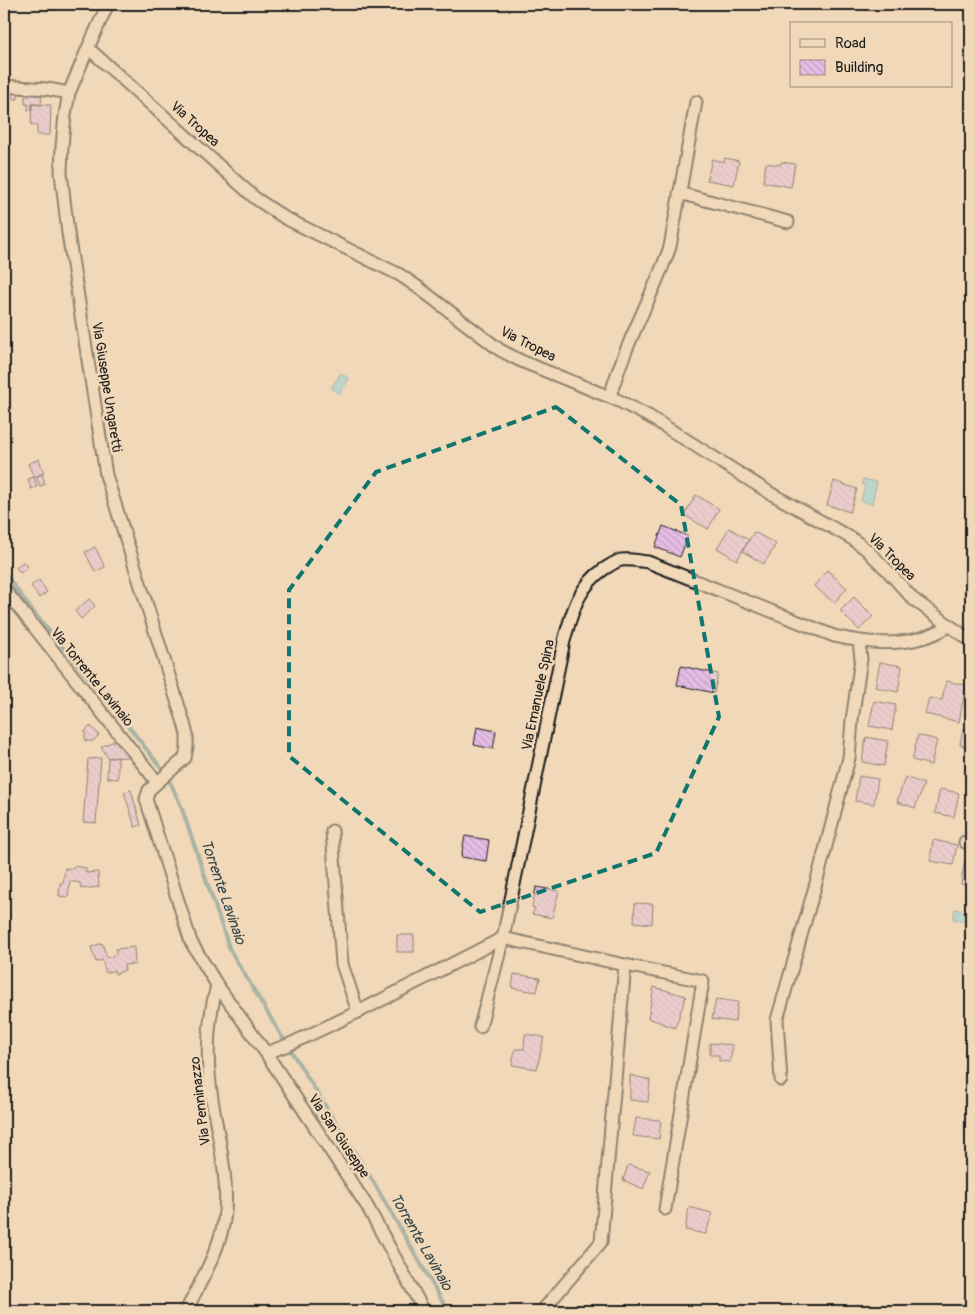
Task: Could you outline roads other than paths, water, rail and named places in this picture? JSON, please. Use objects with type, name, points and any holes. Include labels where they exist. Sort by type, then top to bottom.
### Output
[{"type":"street","name":"Via Giuseppe Ungaretti","points":[[108,4],[69,93],[65,115],[61,173],[68,233],[106,475],[187,735],[185,758],[159,781]]},
{"type":"street","name":"Via Tropea","points":[[88,48],[255,198],[285,218],[400,275],[500,350],[521,361],[610,397],[650,417],[770,492],[851,538],[866,549],[913,599],[971,641]]},
{"type":"street","points":[[4,86],[47,89],[69,93]]},
{"type":"street","points":[[610,397],[616,374],[670,247],[696,102]]},
{"type":"street","points":[[679,192],[788,222]]},
{"type":"street","name":"Via Emanuele Spina","points":[[480,1027],[503,938],[571,613],[582,590],[593,577],[619,560],[648,562],[834,636],[858,642],[893,644],[918,640],[949,626]]},
{"type":"street","name":"Via Torrente Lavinaio","points":[[4,589],[159,781]]},
{"type":"street","points":[[781,1080],[777,1020],[849,758],[852,720],[861,659],[858,642]]},
{"type":"street","points":[[159,781],[149,790],[146,799],[150,817],[191,942],[216,985]]},
{"type":"street","points":[[332,831],[342,964],[358,1012]]},
{"type":"street","points":[[266,1053],[288,1045],[358,1012],[503,938],[703,981],[665,1209]]},
{"type":"street","points":[[542,1311],[600,1242],[625,965]]},
{"type":"street","name":"Via San Giuseppe","points":[[216,985],[266,1053],[367,1206],[424,1311]]},
{"type":"street","name":"Via Penninazzo","points":[[186,1311],[220,1237],[226,1201],[212,1096],[208,1044],[216,985]]},
{"type":"water","points":[[341,373],[349,379],[339,394],[331,388]]},
{"type":"water","points":[[863,479],[877,482],[872,504],[861,501],[865,485],[862,484]]},
{"type":"water","points":[[955,909],[971,913],[971,924],[953,919]]},
{"type":"waterway","name":"Torrente Lavinaio","points":[[4,572],[31,609],[159,765],[171,784],[181,806],[230,950],[374,1183],[448,1311]]}]
